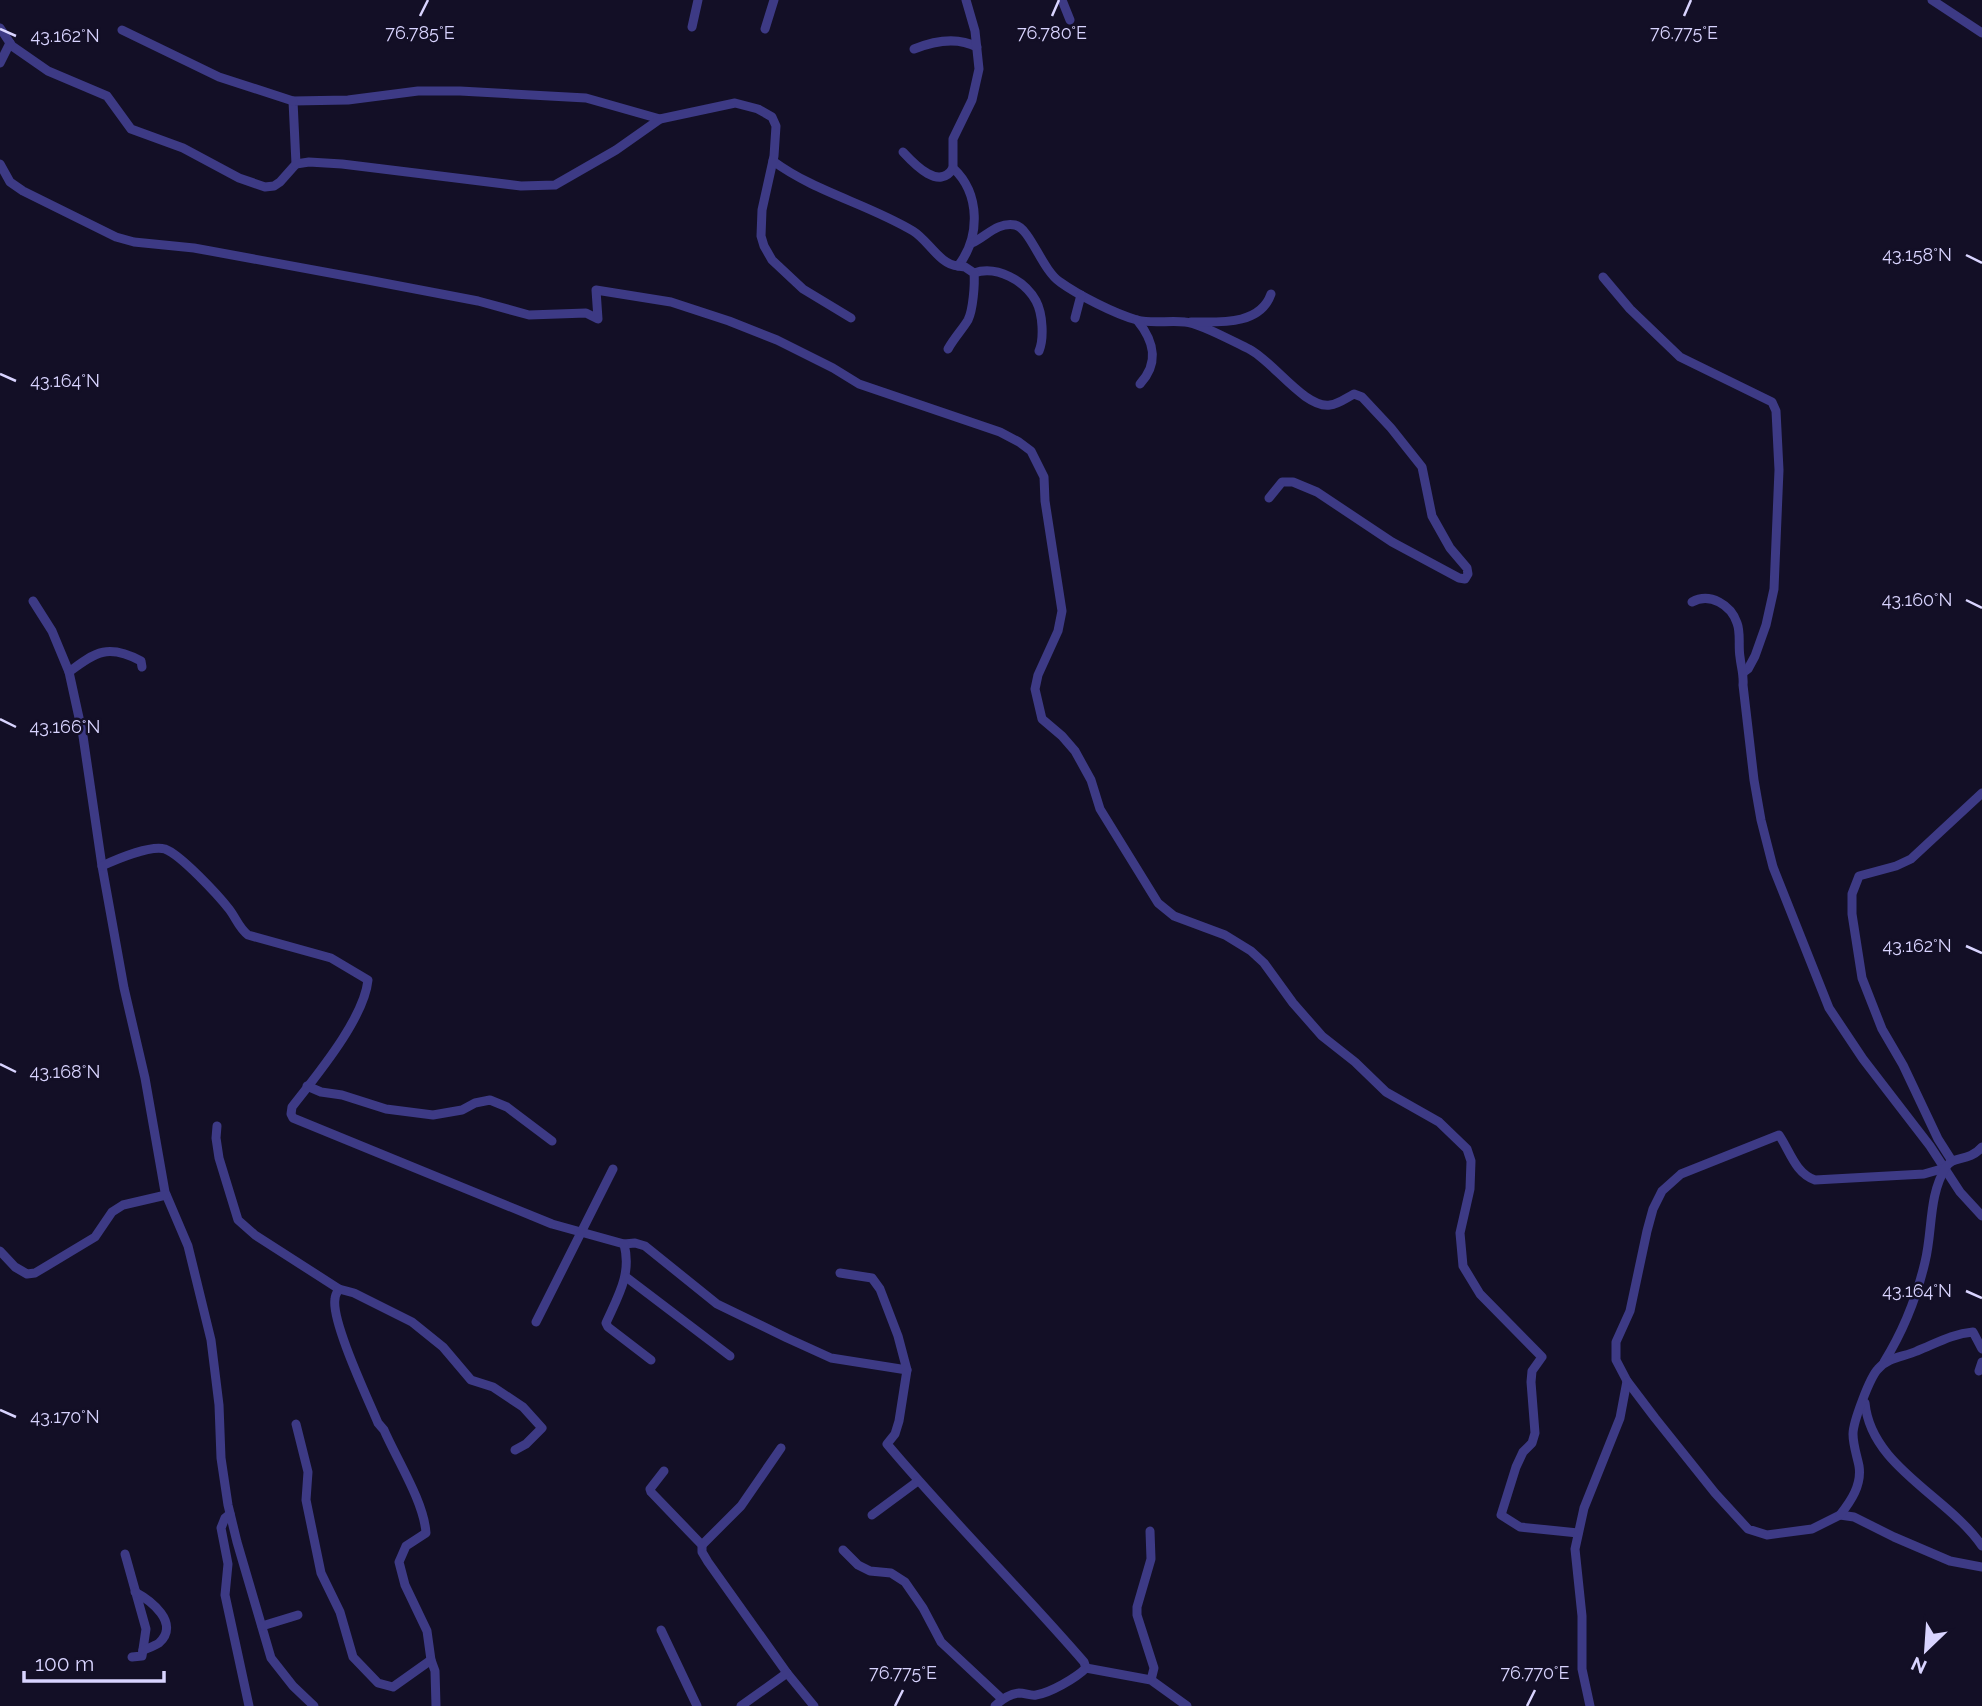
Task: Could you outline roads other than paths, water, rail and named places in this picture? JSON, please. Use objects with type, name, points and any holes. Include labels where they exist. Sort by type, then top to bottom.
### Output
[{"type":"street","points":[[692,27],[698,0]]},
{"type":"street","points":[[765,29],[774,0]]},
{"type":"street","points":[[903,152],[922,170],[939,178],[945,178],[953,168],[952,146],[972,100],[979,69],[977,47],[966,0]]},
{"type":"street","points":[[1062,0],[1070,20]]},
{"type":"street","points":[[1932,0],[1982,33]]},
{"type":"street","points":[[0,28],[10,43],[48,71],[107,96],[131,129],[183,148],[239,178],[265,187],[280,183],[296,164],[309,162],[513,185],[555,185],[616,150],[660,119],[726,104],[735,103],[758,108],[772,117],[776,126],[773,161],[762,210],[761,236],[768,254],[803,289],[851,318]]},
{"type":"street","points":[[122,30],[219,77],[293,101],[348,100],[418,91],[460,91],[586,98],[660,119]]},
{"type":"street","points":[[914,49],[938,41],[977,47]]},
{"type":"street","points":[[0,63],[10,43]]},
{"type":"street","points":[[293,101],[296,164]]},
{"type":"street","points":[[773,161],[804,180],[915,232],[947,262],[965,267],[974,274],[975,286],[969,319],[948,349]]},
{"type":"street","points":[[0,164],[10,183],[23,191],[102,231],[134,242],[194,247],[478,301],[529,315],[586,313],[598,319],[596,290],[671,302],[778,340],[859,384],[1000,432],[1031,451],[1044,477],[1062,611],[1058,632],[1038,675],[1035,689],[1042,719],[1075,751],[1091,780],[1100,809],[1158,903],[1174,916],[1226,935],[1251,951],[1264,963],[1293,1003],[1322,1036],[1355,1062],[1386,1092],[1439,1122],[1467,1149],[1471,1161],[1470,1189],[1460,1233],[1463,1266],[1480,1294],[1542,1357],[1532,1371],[1535,1433],[1516,1467],[1501,1515],[1520,1527],[1578,1533]]},
{"type":"street","points":[[953,168],[970,195],[975,223],[972,243],[958,266]]},
{"type":"street","points":[[972,243],[1004,225],[1018,225],[1025,231],[1046,270],[1058,282],[1137,320],[1162,323],[1233,321],[1248,318],[1269,301],[1271,294]]},
{"type":"street","points":[[974,274],[982,270],[999,271],[1014,279],[1037,302],[1042,330],[1039,351]]},
{"type":"street","points":[[1603,277],[1630,309],[1680,357],[1772,402],[1776,411],[1779,470],[1774,589],[1766,625],[1755,656],[1744,672]]},
{"type":"street","points":[[1075,318],[1081,295]]},
{"type":"street","points":[[1137,320],[1155,352],[1148,376],[1140,384]]},
{"type":"street","points":[[1186,322],[1258,354],[1311,401],[1324,406],[1334,405],[1354,394],[1362,397],[1422,467],[1432,516],[1450,548],[1467,568],[1468,574],[1465,579],[1459,578],[1340,509],[1317,492],[1293,482],[1282,482],[1269,498]]},
{"type":"street","points":[[1692,603],[1709,597],[1736,619],[1761,820],[1773,867],[1820,987],[1839,1026],[1948,1165],[1960,1192],[1982,1216]]},
{"type":"street","points":[[33,601],[51,631],[69,673],[83,736],[102,866],[124,988],[145,1078],[166,1195],[188,1246],[211,1340],[219,1405],[221,1458],[230,1514],[271,1658],[293,1686],[314,1706]]},
{"type":"street","points":[[69,673],[97,652],[109,651],[128,654],[141,661],[142,667]]},
{"type":"street","points":[[1982,793],[1911,859],[1859,876],[1852,894],[1861,978],[1871,1004],[1948,1158],[1948,1165],[1933,1204],[1925,1262],[1894,1345],[1875,1371],[1854,1425],[1853,1436],[1859,1465],[1857,1486],[1852,1499],[1840,1515],[1812,1529],[1767,1535],[1748,1529],[1715,1493],[1627,1381],[1616,1360],[1616,1342],[1632,1303],[1653,1209],[1662,1191],[1681,1174],[1779,1135],[1805,1177],[1815,1180],[1924,1174],[1948,1165],[1971,1158],[1982,1147]]},
{"type":"street","points":[[102,866],[146,851],[164,849],[177,857],[216,894],[232,912],[240,929],[248,935],[331,958],[368,980],[366,993],[336,1049],[292,1107],[293,1118],[494,1201],[581,1233],[624,1244],[635,1242],[645,1246],[717,1304],[831,1358],[907,1370]]},
{"type":"street","points":[[307,1086],[386,1109],[424,1115],[462,1110],[475,1103],[490,1100],[507,1108],[551,1141]]},
{"type":"street","points":[[217,1126],[219,1158],[238,1220],[255,1235],[339,1289],[354,1293],[412,1322],[443,1347],[471,1380],[493,1387],[523,1407],[542,1428],[515,1451]]},
{"type":"street","points":[[536,1322],[613,1168]]},
{"type":"street","points":[[0,1251],[15,1267],[27,1274],[36,1273],[95,1237],[112,1212],[124,1205],[166,1195]]},
{"type":"street","points":[[624,1244],[628,1258],[626,1277],[606,1323],[651,1360]]},
{"type":"street","points":[[840,1273],[872,1278],[880,1289],[907,1370],[899,1421],[895,1434],[887,1444],[1084,1662],[1086,1668]]},
{"type":"street","points":[[626,1277],[730,1356]]},
{"type":"street","points":[[339,1289],[334,1299],[344,1343],[378,1423],[384,1430],[419,1504],[425,1523],[425,1533],[406,1545],[399,1562],[401,1574],[427,1631],[435,1671],[436,1706]]},
{"type":"street","points":[[1883,1363],[1939,1340],[1965,1333],[1973,1332],[1982,1349]]},
{"type":"street","points":[[1590,1706],[1581,1669],[1582,1616],[1575,1549],[1595,1479],[1620,1418],[1627,1381]]},
{"type":"street","points":[[1865,1398],[1868,1420],[1879,1445],[1960,1520],[1982,1546]]},
{"type":"street","points":[[296,1424],[308,1472],[306,1500],[321,1573],[340,1612],[353,1657],[378,1682],[393,1687],[431,1660]]},
{"type":"street","points":[[702,1545],[741,1506],[781,1448]]},
{"type":"street","points":[[664,1471],[650,1489],[651,1492],[702,1545],[702,1552],[708,1562],[787,1673],[814,1706]]},
{"type":"street","points":[[872,1515],[918,1481]]},
{"type":"street","points":[[230,1514],[221,1528],[228,1564],[225,1595],[249,1706]]},
{"type":"street","points":[[1840,1515],[1854,1517],[1894,1538],[1950,1561],[1982,1567]]},
{"type":"street","points":[[1150,1531],[1151,1559],[1136,1615],[1154,1668],[1151,1680]]},
{"type":"street","points":[[843,1550],[858,1565],[870,1571],[891,1573],[905,1582],[941,1642],[998,1703],[1021,1693],[1037,1695],[1065,1683],[1086,1668],[1151,1680],[1187,1706]]},
{"type":"street","points":[[125,1554],[146,1629],[142,1656],[132,1657]]},
{"type":"street","points":[[135,1592],[153,1602],[163,1615],[166,1632],[159,1643],[144,1650]]},
{"type":"street","points":[[262,1626],[298,1615]]},
{"type":"street","points":[[662,1630],[697,1706]]},
{"type":"street","points":[[741,1706],[787,1673]]}]
